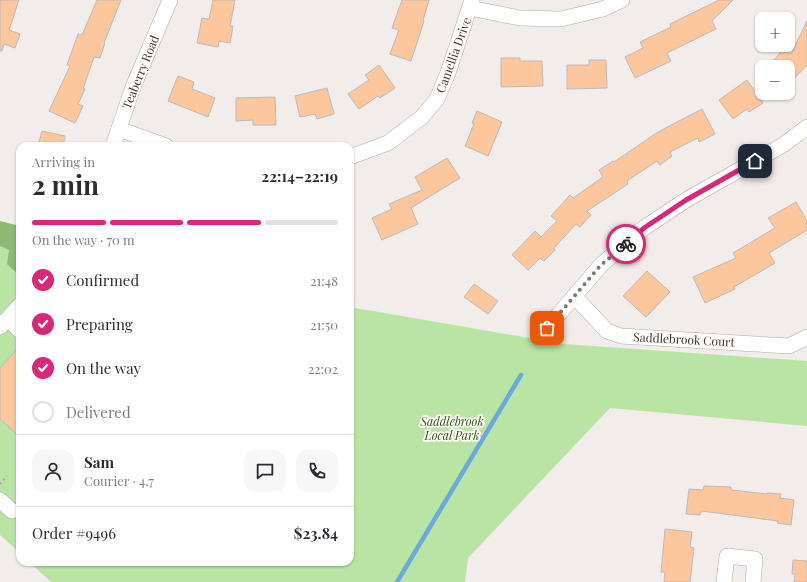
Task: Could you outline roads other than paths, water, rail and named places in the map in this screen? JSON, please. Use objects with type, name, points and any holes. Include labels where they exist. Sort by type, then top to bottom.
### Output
[{"type":"street","name":"Teaberry Road","points":[[114,142],[133,87],[170,0]]},
{"type":"street","points":[[471,4],[520,18],[561,19],[603,9],[622,0]]},
{"type":"street","name":"Camellia Drive","points":[[354,156],[388,143],[422,117],[437,99],[448,73],[471,4]]},
{"type":"street","points":[[547,328],[601,265],[644,228],[686,200],[783,146],[807,127]]},
{"type":"street","points":[[119,129],[155,142]]},
{"type":"street","name":"Saddlebrook Court","points":[[574,296],[607,331],[621,336],[789,346],[807,338]]},
{"type":"street","points":[[12,328],[16,316]]},
{"type":"street","points":[[0,500],[12,511]]},
{"type":"street","points":[[724,582],[727,556],[755,559],[753,582]]},
{"type":"waterway","points":[[397,582],[521,375]]},
{"type":"park label","name":"Saddlebrook Local Park","points":[[452,428]]}]
